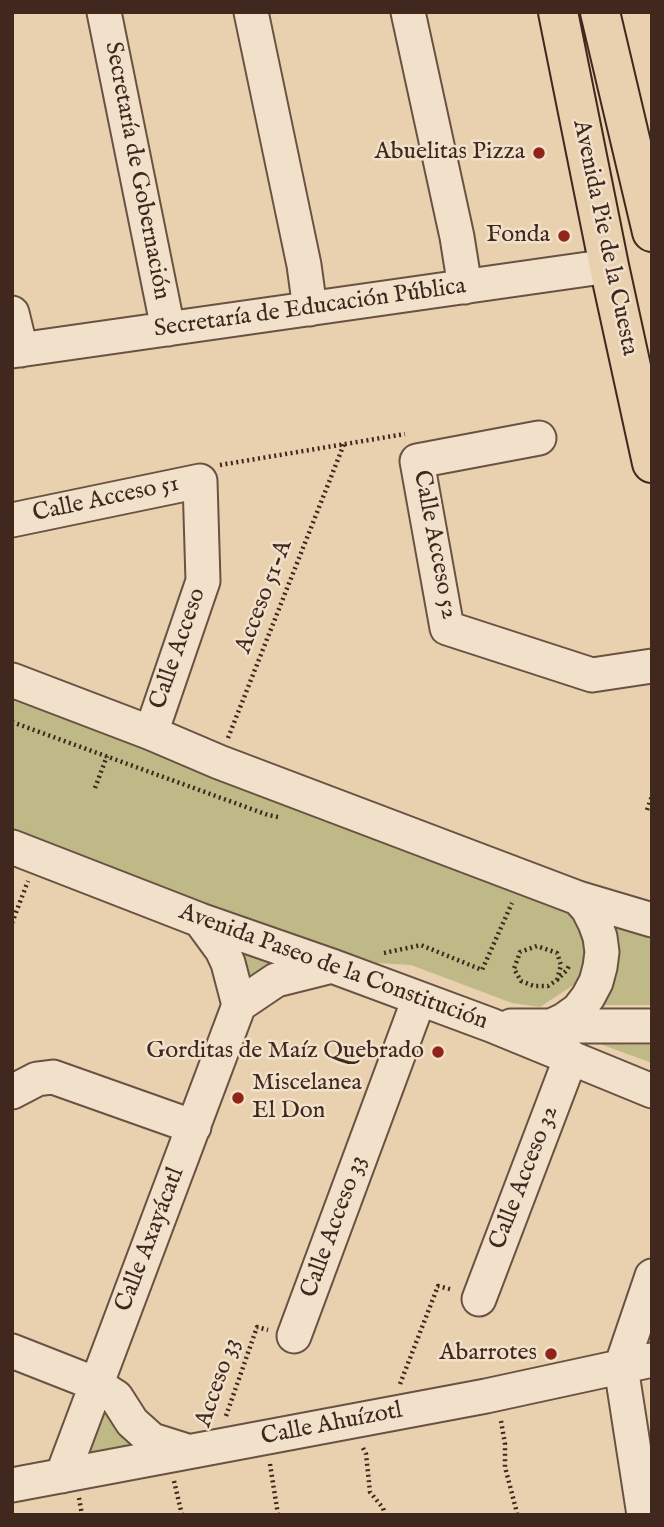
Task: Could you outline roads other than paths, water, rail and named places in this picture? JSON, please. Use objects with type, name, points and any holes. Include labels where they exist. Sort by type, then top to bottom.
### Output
[{"type":"main road","name":"Avenida Pie de la Cuesta","points":[[583,15],[652,232]]},
{"type":"main road","name":"Avenida Pie de la Cuesta","points":[[583,15],[609,266],[652,463]]},
{"type":"street","name":"Secretaría de Gobernación","points":[[104,12],[168,329]]},
{"type":"street","points":[[251,12],[304,265],[310,309]]},
{"type":"street","points":[[408,12],[457,237],[465,287]]},
{"type":"street","name":"Secretaría de Educación Pública","points":[[17,350],[609,266]]},
{"type":"street","points":[[12,313],[17,350]]},
{"type":"street","name":"Calle Acceso 52","points":[[540,438],[416,461],[447,628],[592,675],[652,666]]},
{"type":"street","name":"Calle Acceso 51","points":[[12,520],[200,481]]},
{"type":"street","name":"Calle Acceso","points":[[151,733],[203,581],[200,481]]},
{"type":"street","points":[[12,680],[219,762],[578,898],[652,920]]},
{"type":"street","name":"Avenida Paseo de la Constitución","points":[[25,852],[200,920],[491,1025],[652,1091]]},
{"type":"street","points":[[549,1027],[578,1010],[596,982],[600,967],[602,952],[598,930],[588,909],[578,898]]},
{"type":"street","points":[[200,920],[228,963],[239,1005],[276,980],[346,971]]},
{"type":"street","name":"Calle Acceso 33","points":[[294,1336],[419,999]]},
{"type":"street","name":"Calle Axayácatl","points":[[62,1476],[239,1005]]},
{"type":"street","points":[[491,1025],[652,1026]]},
{"type":"street","name":"Calle Acceso 32","points":[[480,1299],[571,1058]]},
{"type":"street","points":[[12,1092],[37,1079],[53,1077],[194,1127]]},
{"type":"street","points":[[644,1515],[636,1364],[652,1276]]},
{"type":"street","points":[[12,1351],[96,1384],[116,1397],[132,1422],[152,1440],[202,1449]]},
{"type":"street","name":"Calle Ahuízotl","points":[[12,1485],[486,1396],[636,1364]]},
{"type":"place","name":"Abuelitas Pizza","points":[[539,153]]},
{"type":"place","name":"Fonda","points":[[564,236]]},
{"type":"place","name":"Gorditas de Maíz Quebrado","points":[[438,1052]]},
{"type":"place","name":"Miscelanea El Don","points":[[238,1098]]},
{"type":"place","name":"Abarrotes","points":[[551,1354]]}]
